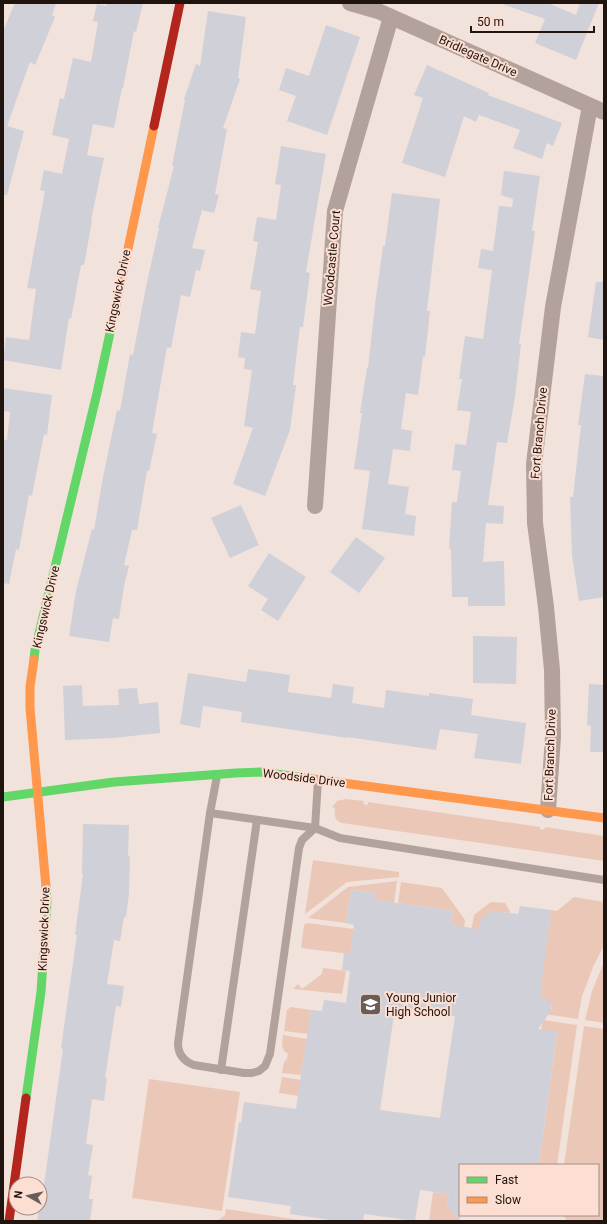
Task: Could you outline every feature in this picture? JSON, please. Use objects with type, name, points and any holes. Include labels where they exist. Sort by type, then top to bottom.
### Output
[{"type":"street","name":"Kingswick Drive","points":[[9,1221],[41,992],[47,902],[30,708],[30,686],[35,650],[97,393],[180,3]]},
{"type":"street","name":"Bridlegate Drive","points":[[350,3],[378,11],[597,109]]},
{"type":"street","name":"Woodcastle Court","points":[[314,506],[335,211],[391,17]]},
{"type":"street","name":"Fort Branch Drive","points":[[548,810],[553,737],[552,670],[546,607],[535,523],[534,464],[553,307],[597,109]]},
{"type":"street","name":"Woodside Drive","points":[[3,797],[114,782],[262,772],[604,818]]},
{"type":"lane","points":[[218,774],[210,813],[178,1043],[180,1055],[187,1063],[221,1070],[252,1073],[262,1068],[269,1058],[299,848],[302,840],[315,828],[318,780]]},
{"type":"lane","points":[[210,813],[315,828],[340,838],[604,880]]},
{"type":"lane","points":[[221,1070],[257,820]]},
{"type":"shaded area","points":[[346,799],[364,801],[363,804],[368,805],[368,802],[540,827],[540,829],[544,830],[545,827],[604,836],[604,861],[342,823],[336,819],[335,808],[332,807],[337,801]]},
{"type":"shaded area","points":[[313,860],[399,872],[399,877],[347,882],[305,914]]},
{"type":"shaded area","points":[[397,881],[394,903],[376,900],[376,893],[351,890],[346,923],[308,918],[348,887]]},
{"type":"shaded area","points":[[401,882],[442,888],[465,920],[464,929],[451,925],[453,911],[398,903]]},
{"type":"shaded area","points":[[574,897],[604,902],[604,945],[593,967],[582,996],[578,1019],[544,1014],[551,1011],[551,1003],[539,999],[551,910],[557,911]]},
{"type":"shaded area","points":[[491,902],[505,903],[510,913],[492,911],[481,919],[478,940],[470,939],[474,915]]},
{"type":"shaded area","points":[[307,923],[354,929],[350,954],[301,948],[304,925]]},
{"type":"shaded area","points":[[604,962],[604,1023],[585,1020],[592,991]]},
{"type":"shaded area","points":[[323,968],[346,971],[342,994],[293,989],[298,984],[302,989],[322,974]]},
{"type":"shaded area","points":[[291,1007],[311,1010],[308,1034],[284,1031],[287,1010]]},
{"type":"shaded area","points":[[543,1020],[577,1025],[557,1164],[539,1164],[557,1033],[541,1030]]},
{"type":"shaded area","points":[[584,1026],[604,1029],[604,1221],[567,1221],[564,1216],[599,1216],[599,1164],[564,1164]]},
{"type":"shaded area","points":[[283,1035],[307,1039],[301,1075],[282,1073],[284,1062],[287,1059],[288,1053],[285,1052],[282,1047]]},
{"type":"shaded area","points":[[282,1077],[301,1080],[320,1099],[279,1093]]},
{"type":"shaded area","points":[[149,1079],[240,1092],[222,1211],[132,1198]]},
{"type":"shaded area","points":[[433,1192],[449,1194],[447,1205],[460,1221],[429,1221]]},
{"type":"shaded area","points":[[226,1209],[307,1221],[217,1221],[225,1215]]},
{"type":"building","points":[[15,3],[56,3],[52,15],[55,17],[35,65],[30,62],[7,126],[24,131],[7,195],[3,195],[3,31]]},
{"type":"building","points":[[107,3],[143,3],[136,32],[134,31],[114,128],[93,124],[87,155],[104,158],[91,220],[84,265],[81,265],[71,319],[69,318],[61,370],[3,360],[6,337],[29,340],[36,289],[27,288],[45,191],[40,190],[44,170],[62,174],[69,139],[52,135],[60,98],[64,99],[73,58],[91,62],[98,22],[93,21],[97,4],[106,6]]},
{"type":"building","points":[[505,3],[548,3],[576,15],[580,3],[599,3],[576,60],[535,43],[545,19],[504,5]]},
{"type":"building","points":[[208,11],[246,17],[238,78],[240,79],[223,128],[227,129],[215,194],[219,195],[214,213],[202,210],[192,248],[205,250],[200,271],[196,270],[190,297],[181,295],[171,348],[167,347],[152,433],[157,434],[149,471],[147,471],[137,530],[132,530],[124,565],[129,566],[124,586],[119,619],[113,618],[109,642],[69,636],[76,591],[92,529],[94,530],[117,410],[120,411],[130,354],[133,355],[158,228],[174,166],[172,166],[184,99],[196,64],[200,66]]},
{"type":"building","points":[[326,25],[360,37],[327,135],[287,121],[296,96],[279,90],[286,68],[309,76]]},
{"type":"building","points":[[427,65],[489,93],[488,95],[562,123],[553,146],[547,143],[542,159],[513,148],[520,130],[479,115],[476,122],[464,116],[445,177],[402,163],[423,98],[414,95]]},
{"type":"building","points":[[281,146],[326,154],[306,272],[310,273],[303,327],[300,327],[293,385],[296,385],[290,430],[265,496],[233,484],[253,428],[244,426],[252,370],[244,369],[245,358],[238,357],[241,332],[255,334],[261,291],[250,289],[258,242],[253,241],[257,217],[276,220],[281,185],[275,184]]},
{"type":"building","points":[[504,171],[540,176],[532,231],[535,231],[519,344],[521,344],[515,397],[507,443],[497,442],[488,505],[504,506],[503,524],[486,523],[483,562],[504,561],[505,606],[468,606],[468,597],[452,597],[451,549],[449,549],[452,502],[457,502],[461,471],[452,470],[455,444],[466,445],[471,412],[457,410],[462,379],[459,379],[465,336],[483,339],[492,270],[478,268],[481,249],[493,251],[499,206],[512,207],[513,199],[501,195]]},
{"type":"building","points":[[392,193],[440,199],[427,311],[430,311],[425,357],[423,356],[418,395],[406,393],[401,429],[412,431],[410,451],[393,449],[388,484],[409,487],[405,514],[416,516],[414,536],[362,529],[370,471],[354,469],[362,413],[360,413],[368,368],[383,246],[385,246]]},
{"type":"building","points":[[596,282],[604,282],[604,340],[588,337]]},
{"type":"building","points":[[585,374],[604,376],[604,597],[579,601],[572,556],[570,497],[573,497],[581,425],[578,425]]},
{"type":"building","points":[[3,388],[52,395],[47,435],[44,434],[32,496],[29,495],[19,550],[16,549],[9,584],[3,583],[3,439],[7,440],[10,412],[3,411]]},
{"type":"building","points":[[241,505],[259,545],[230,558],[211,518]]},
{"type":"building","points":[[356,537],[385,558],[359,593],[330,572]]},
{"type":"building","points":[[269,553],[306,577],[278,621],[261,610],[268,599],[248,586]]},
{"type":"building","points":[[473,636],[517,637],[516,684],[473,683]]},
{"type":"building","points":[[248,669],[290,675],[288,692],[331,698],[333,684],[354,687],[352,703],[384,708],[386,690],[429,696],[429,693],[473,699],[471,715],[526,723],[521,764],[474,758],[478,734],[440,729],[436,750],[241,722],[242,712],[203,706],[200,728],[180,724],[188,673],[246,682]]},
{"type":"building","points":[[589,684],[604,685],[604,752],[590,752],[591,726],[587,725]]},
{"type":"building","points":[[82,685],[83,706],[119,705],[118,689],[137,688],[139,704],[158,702],[160,733],[113,738],[65,740],[63,686]]},
{"type":"building","points":[[83,824],[129,825],[129,894],[126,917],[124,917],[120,941],[114,940],[107,984],[124,986],[121,1007],[116,1006],[105,1078],[107,1078],[104,1101],[92,1099],[86,1144],[93,1145],[88,1175],[92,1176],[89,1199],[93,1199],[90,1221],[37,1221],[38,1216],[48,1216],[48,1176],[45,1176],[77,935],[75,935],[82,874]]},
{"type":"building","name":"Young Junior High School","points":[[351,890],[376,893],[376,900],[453,911],[451,925],[479,929],[481,918],[492,911],[518,914],[520,906],[551,910],[540,996],[552,1004],[551,1011],[538,1029],[557,1032],[539,1164],[459,1164],[460,1221],[447,1205],[449,1194],[420,1190],[415,1221],[364,1214],[363,1221],[337,1221],[290,1214],[291,1206],[228,1197],[239,1122],[241,1123],[244,1102],[296,1109],[311,1010],[322,1011],[324,1000],[346,1003],[350,971],[342,970],[344,953],[350,954],[354,925],[346,923]],"holes":[[[395,1008],[455,1016],[440,1118],[380,1110]]]},
{"type":"traffic: fast","points":[[34,659],[97,393],[118,296]]},
{"type":"traffic: fast","points":[[3,797],[114,782],[236,773],[261,772],[313,779]]},
{"type":"traffic: fast","points":[[26,1098],[41,992],[47,902],[46,887]]},
{"type":"traffic: slow","points":[[118,296],[154,126]]},
{"type":"traffic: slow","points":[[34,659],[30,687],[30,708],[46,887]]},
{"type":"traffic: slow","points":[[313,779],[604,818]]},
{"type":"traffic: jam","points":[[154,126],[180,3]]},
{"type":"traffic: jam","points":[[9,1221],[26,1098]]},
{"type":"place","name":"Young Junior High School","points":[[371,1005]]}]
